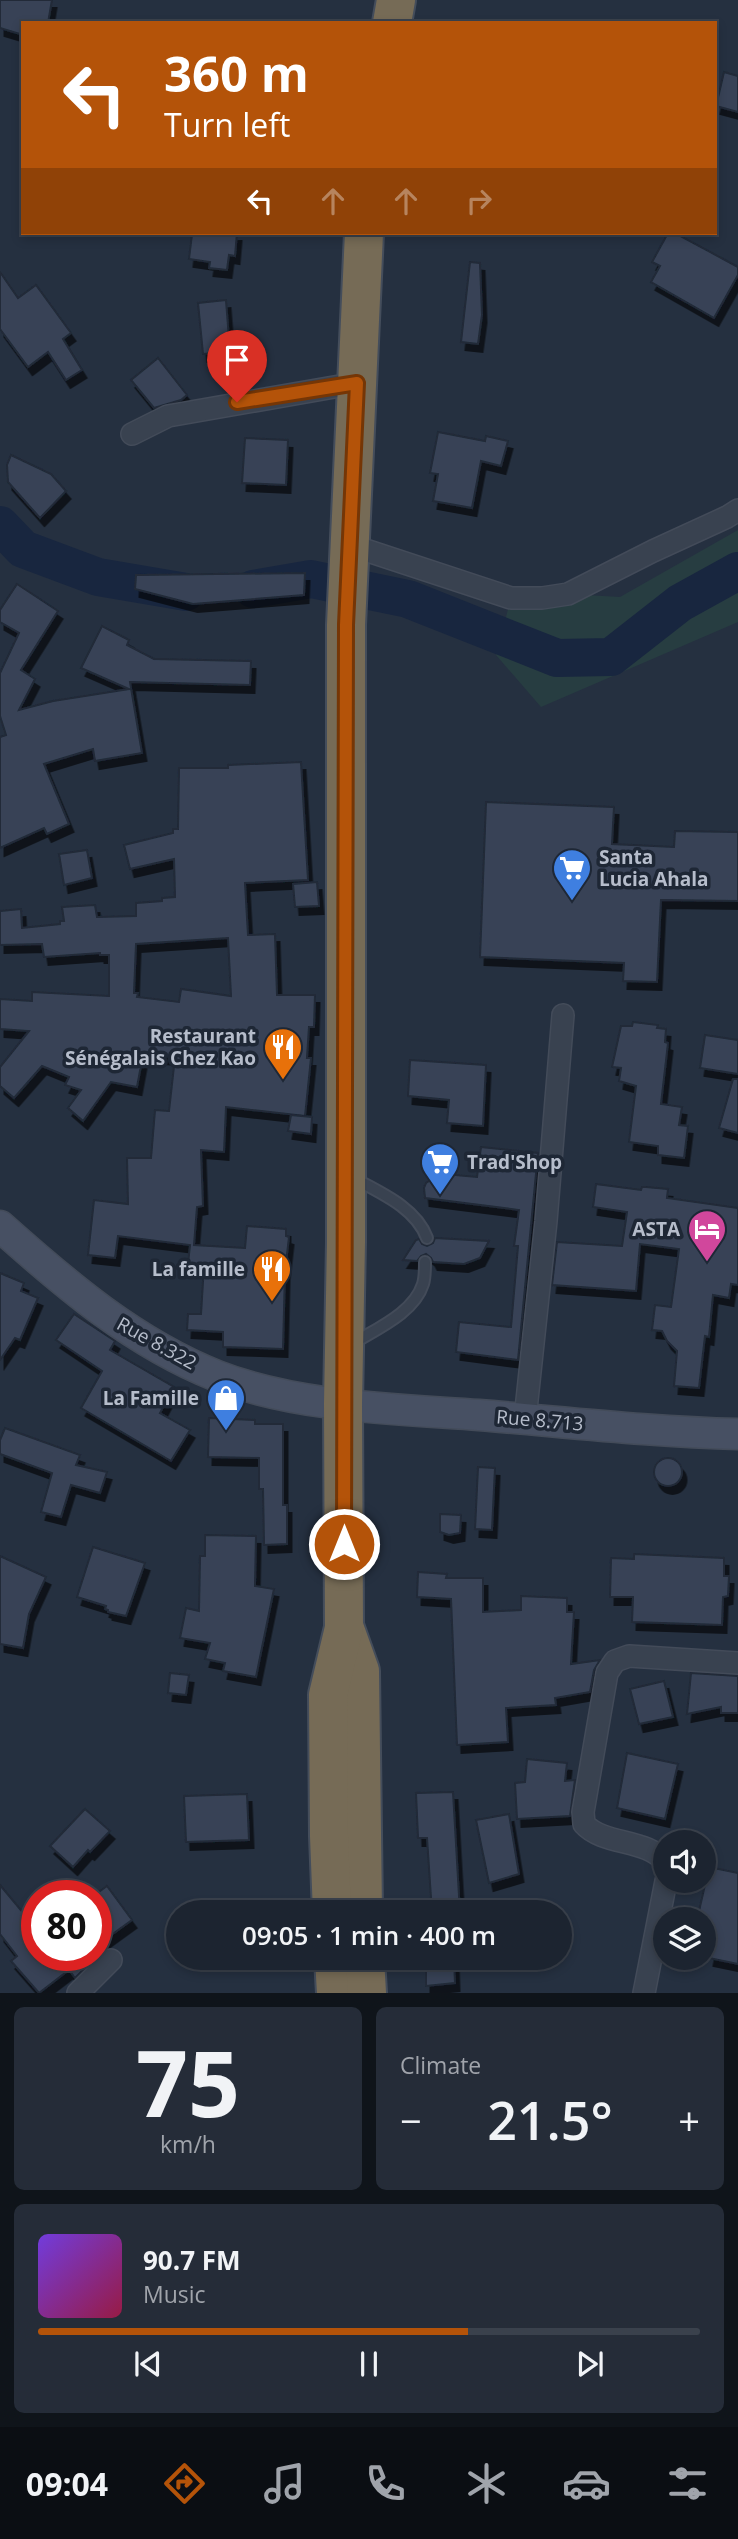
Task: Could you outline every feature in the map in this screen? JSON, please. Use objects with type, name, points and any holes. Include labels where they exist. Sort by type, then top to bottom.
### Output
[{"type":"highway","points":[[331,1900],[328,1695],[345,1628],[345,763],[350,545],[364,235]]},
{"type":"highway","points":[[345,1628],[360,1671],[363,1900]]},
{"type":"highway","points":[[335,1970],[336,1993]]},
{"type":"highway","points":[[366,1970],[367,1993]]},
{"type":"main road","name":"Rue 8.322","points":[[0,1226],[52,1273],[140,1338],[227,1379],[257,1389],[343,1404]]},
{"type":"main road","name":"Rue 8.713","points":[[343,1404],[738,1434]]},
{"type":"street","points":[[132,434],[168,416],[357,383]]},
{"type":"street","points":[[350,545],[511,598],[542,598],[568,594],[738,510]]},
{"type":"street","points":[[525,1419],[564,1015]]},
{"type":"street","points":[[653,1853],[591,1832],[583,1824],[607,1673],[615,1661],[629,1656],[738,1662]]},
{"type":"street","points":[[644,1993],[664,1893]]},
{"type":"street","points":[[78,1993],[100,1971]]},
{"type":"lane","points":[[346,1174],[393,1199],[423,1228],[427,1238]]},
{"type":"lane","points":[[344,1349],[409,1306],[423,1285],[425,1262]]},
{"type":"green space","points":[[738,530],[738,622],[541,707],[496,655],[511,598],[568,594],[620,597]]},
{"type":"building","points":[[0,0],[52,0],[48,21],[21,21],[21,34],[0,28]]},
{"type":"building","points":[[724,72],[738,76],[738,112],[717,106]]},
{"type":"building","points":[[192,235],[237,235],[235,256],[229,255],[227,270],[209,268],[210,262],[189,259]]},
{"type":"building","points":[[667,235],[679,235],[738,267],[738,275],[714,318],[651,282],[660,266],[652,262]]},
{"type":"building","points":[[470,262],[480,263],[482,315],[478,344],[461,342]]},
{"type":"building","points":[[0,272],[18,298],[36,285],[71,333],[63,339],[82,370],[66,380],[48,352],[28,367],[0,329]]},
{"type":"building","points":[[226,300],[230,352],[203,354],[198,303]]},
{"type":"building","points":[[158,358],[187,395],[181,400],[154,408],[131,380]]},
{"type":"building","points":[[438,432],[485,441],[486,436],[508,441],[501,466],[481,461],[472,508],[433,501],[438,474],[430,473]]},
{"type":"building","points":[[245,438],[288,440],[286,485],[242,483]]},
{"type":"building","points":[[11,455],[51,474],[66,491],[40,518],[8,482],[7,465]]},
{"type":"building","points":[[305,573],[304,595],[193,604],[135,589],[136,575]]},
{"type":"building","points":[[17,584],[58,611],[21,670],[35,679],[19,710],[53,701],[129,689],[81,668],[102,626],[129,640],[127,645],[154,659],[251,661],[250,685],[130,682],[142,753],[95,761],[93,749],[44,764],[69,824],[47,834],[44,828],[0,848],[0,737],[6,735],[0,716],[0,673],[19,633],[0,622],[0,610]]},
{"type":"building","points":[[301,762],[308,880],[245,883],[248,935],[275,934],[277,995],[315,995],[314,1027],[309,1027],[307,1058],[311,1058],[305,1116],[226,1107],[224,1152],[201,1150],[203,1206],[197,1207],[194,1245],[245,1248],[247,1226],[286,1229],[286,1236],[289,1237],[285,1272],[283,1349],[223,1347],[223,1332],[187,1330],[188,1314],[201,1314],[204,1265],[188,1264],[190,1245],[118,1236],[115,1258],[88,1255],[94,1200],[128,1204],[127,1158],[151,1158],[155,1110],[169,1111],[175,1057],[143,1055],[137,1087],[111,1082],[83,1121],[68,1108],[81,1090],[65,1085],[69,1077],[42,1066],[14,1098],[0,1086],[0,1067],[29,1031],[0,1029],[0,999],[32,1001],[32,992],[109,996],[109,955],[100,953],[44,957],[42,944],[0,945],[0,911],[21,909],[22,928],[60,924],[60,921],[64,921],[62,907],[95,905],[97,917],[136,916],[136,903],[175,897],[174,859],[130,869],[124,845],[173,833],[173,829],[178,829],[179,768],[228,768],[228,765]],"holes":[[[228,938],[231,996],[181,989],[179,1002],[137,997],[138,993],[134,993],[136,944]]]},
{"type":"building","name":"Santa Lucia Ahala","points":[[486,802],[614,807],[612,844],[674,847],[675,831],[738,832],[738,901],[661,900],[657,982],[623,981],[624,963],[480,957]]},
{"type":"building","points":[[87,850],[92,878],[64,885],[59,854]]},
{"type":"building","points":[[317,882],[319,906],[295,907],[293,884]]},
{"type":"building","points":[[633,1022],[658,1025],[657,1028],[666,1029],[665,1042],[668,1043],[661,1104],[682,1107],[679,1125],[688,1126],[684,1158],[658,1155],[658,1146],[629,1142],[636,1086],[619,1081],[621,1068],[612,1067],[621,1026],[632,1026]]},
{"type":"building","points":[[705,1035],[738,1040],[738,1074],[700,1068]]},
{"type":"building","points":[[410,1060],[486,1065],[483,1126],[447,1123],[449,1100],[408,1096]]},
{"type":"building","points":[[733,1079],[738,1079],[738,1133],[719,1128]]},
{"type":"building","points":[[291,1115],[312,1117],[311,1134],[288,1131]]},
{"type":"building","points":[[481,1147],[538,1153],[518,1360],[456,1352],[459,1322],[511,1327],[518,1246],[514,1246],[519,1210],[425,1198],[424,1188],[432,1179],[433,1173],[477,1177]]},
{"type":"building","points":[[596,1184],[641,1190],[642,1187],[668,1189],[667,1198],[738,1208],[738,1285],[731,1284],[729,1298],[713,1295],[709,1337],[705,1336],[699,1388],[674,1386],[677,1351],[662,1331],[652,1330],[655,1305],[671,1307],[679,1249],[640,1244],[636,1291],[552,1285],[557,1242],[622,1246],[627,1212],[593,1207]]},
{"type":"building","points":[[435,1238],[489,1241],[480,1258],[464,1264],[433,1262],[426,1254],[417,1261],[403,1260],[416,1240],[419,1239],[427,1246],[433,1243]]},
{"type":"building","points":[[0,1273],[24,1283],[21,1291],[38,1298],[20,1340],[15,1338],[0,1360]]},
{"type":"building","points":[[74,1314],[115,1341],[110,1350],[174,1387],[160,1413],[190,1430],[171,1461],[81,1408],[102,1371],[56,1340]]},
{"type":"building","points":[[209,1418],[255,1420],[255,1424],[283,1424],[283,1505],[287,1505],[287,1544],[264,1545],[263,1489],[259,1489],[259,1458],[208,1457]]},
{"type":"building","points":[[5,1428],[80,1455],[76,1465],[107,1472],[100,1493],[71,1485],[61,1517],[41,1512],[52,1473],[0,1454],[0,1440]]},
{"type":"building","points":[[668,1458],[678,1462],[682,1472],[678,1482],[668,1486],[658,1482],[654,1472],[658,1462]]},
{"type":"building","points":[[478,1467],[495,1468],[492,1530],[475,1529]]},
{"type":"building","points":[[440,1514],[461,1515],[460,1533],[449,1535],[440,1532]]},
{"type":"building","points":[[205,1535],[256,1536],[255,1586],[274,1589],[256,1677],[223,1671],[225,1663],[205,1659],[210,1643],[180,1638],[186,1608],[199,1611],[200,1556],[205,1556]]},
{"type":"building","points":[[93,1547],[145,1563],[126,1616],[108,1612],[106,1606],[77,1597]]},
{"type":"building","points":[[634,1554],[724,1558],[724,1576],[729,1576],[728,1596],[723,1597],[722,1625],[632,1622],[633,1597],[610,1597],[611,1558],[634,1559]]},
{"type":"building","points":[[0,1556],[46,1577],[29,1614],[23,1648],[0,1644]]},
{"type":"building","points":[[418,1572],[447,1574],[446,1578],[483,1578],[483,1612],[521,1610],[521,1596],[567,1598],[567,1612],[574,1612],[571,1664],[600,1660],[594,1670],[590,1692],[555,1698],[556,1705],[506,1708],[508,1742],[457,1745],[451,1599],[417,1597]]},
{"type":"building","points":[[170,1673],[189,1675],[186,1695],[168,1693]]},
{"type":"building","points":[[691,1673],[738,1676],[738,1713],[721,1713],[721,1707],[687,1714]]},
{"type":"building","points":[[664,1681],[673,1717],[639,1724],[630,1689]]},
{"type":"building","points":[[627,1753],[678,1764],[665,1819],[617,1808]]},
{"type":"building","points":[[527,1759],[567,1763],[565,1781],[575,1780],[570,1816],[517,1819],[515,1783],[525,1782]]},
{"type":"building","points":[[453,1792],[459,1900],[431,1900],[427,1838],[418,1838],[416,1793]]},
{"type":"building","points":[[247,1794],[249,1840],[186,1842],[184,1796]]},
{"type":"building","points":[[85,1809],[110,1831],[73,1867],[50,1846]]},
{"type":"building","points":[[509,1814],[519,1874],[489,1883],[476,1820]]},
{"type":"building","points":[[716,1868],[738,1873],[738,1964],[716,1959],[716,1907],[700,1907],[703,1893],[716,1893]]},
{"type":"building","points":[[0,1885],[21,1910],[21,1971],[68,1971],[39,1993],[11,1961],[17,1956],[0,1934]]},
{"type":"building","points":[[112,1893],[132,1920],[112,1934]]},
{"type":"building","points":[[426,1970],[454,1970],[455,1983],[426,1986]]},
{"type":"building","points":[[70,1971],[82,1971],[75,1978]]},
{"type":"waterway","points":[[0,525],[23,549],[98,577],[186,592]]},
{"type":"waterway","points":[[253,589],[311,579],[408,599],[557,658],[611,657],[680,603],[738,571]]},
{"type":"place","name":"Santa Lucia Ahala","points":[[572,902]]},
{"type":"place","name":"Restaurant Sénégalais Chez Kao","points":[[283,1081]]},
{"type":"place","name":"Trad'Shop","points":[[440,1196]]},
{"type":"place","name":"ASTA","points":[[707,1263]]},
{"type":"place","name":"La famille","points":[[272,1303]]},
{"type":"place","name":"La Famille","points":[[226,1432]]},
{"type":"route","points":[[237,402],[357,383],[346,625],[344,1544]]}]
